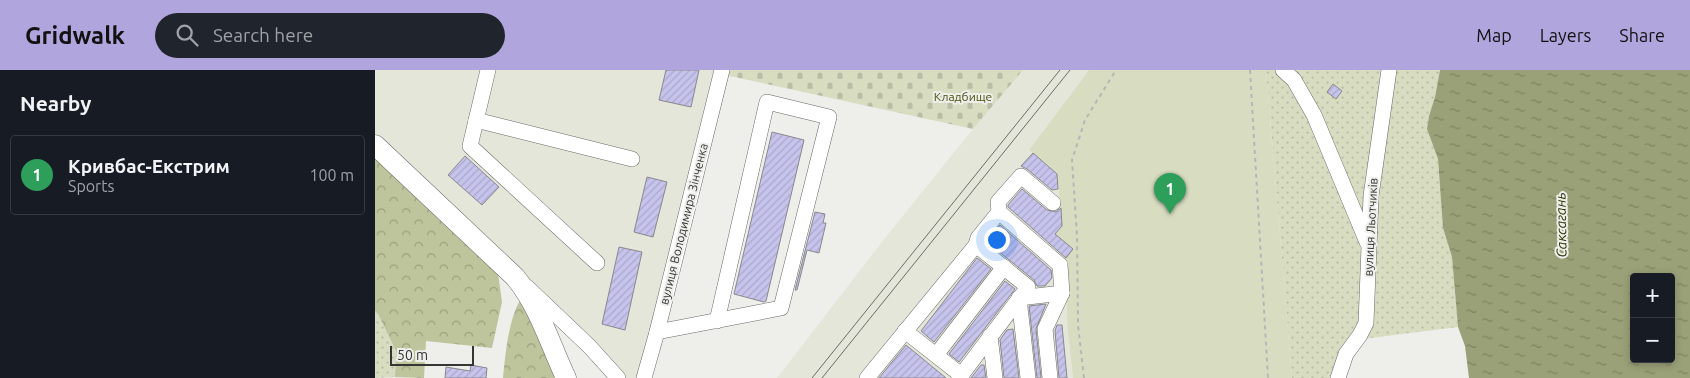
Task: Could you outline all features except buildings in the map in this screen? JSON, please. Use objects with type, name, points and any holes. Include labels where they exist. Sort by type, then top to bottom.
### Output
[{"type":"main road","points":[[375,145],[515,277],[535,307],[566,378]]},
{"type":"street","points":[[488,70],[470,146],[597,263]]},
{"type":"street","name":"вулиця Володимира Зінченка","points":[[643,378],[657,332],[722,70]]},
{"type":"street","points":[[1283,70],[1294,80],[1314,115],[1369,246]]},
{"type":"street","name":"вулиця Льотчиків","points":[[1338,378],[1347,354],[1366,323],[1371,196],[1391,73]]},
{"type":"street","points":[[657,332],[781,308],[829,117],[767,102],[717,320]]},
{"type":"street","points":[[476,120],[632,158]]},
{"type":"street","points":[[1050,378],[1045,329],[1062,293],[1061,264],[999,212],[998,202],[1021,176],[1053,203]]},
{"type":"street","points":[[867,378],[976,245],[978,238],[999,212]]},
{"type":"street","points":[[905,331],[961,377],[1028,286],[976,245]]},
{"type":"street","points":[[936,355],[1004,267]]},
{"type":"street","points":[[515,277],[554,311],[618,378]]},
{"type":"street","points":[[1019,298],[1062,293]]},
{"type":"street","points":[[1019,298],[1028,378]]},
{"type":"street","points":[[991,336],[995,378]]},
{"type":"path","points":[[1084,378],[1079,325],[1077,236],[1072,160],[1085,120],[1116,70]]},
{"type":"path","points":[[1250,70],[1268,378]]},
{"type":"shaded area","points":[[375,70],[718,70],[644,378],[618,378],[375,145]]},
{"type":"shaded area","points":[[1023,70],[1089,70],[1029,150],[1057,174],[1062,226],[1073,249],[1068,288],[1068,333],[1073,378],[777,378],[885,238]]},
{"type":"green space","name":"Кладбище","points":[[722,70],[1023,70],[973,129],[721,74]]},
{"type":"green space","points":[[1089,70],[1266,70],[1292,378],[1073,378],[1068,333],[1065,258],[1073,249],[1055,234],[1062,225],[1057,174],[1029,150]]},
{"type":"green space","points":[[1266,70],[1440,70],[1427,129],[1438,159],[1443,228],[1452,257],[1458,327],[1363,339],[1333,378],[1292,378]]},
{"type":"green space","points":[[375,157],[498,273],[502,302],[492,348],[426,341],[424,378],[395,377],[396,351],[375,311]]},
{"type":"green space","points":[[524,295],[558,378],[503,378],[511,323]]},
{"type":"green space","points":[[375,311],[396,351],[395,377],[375,378]]},
{"type":"water","name":"Саксагань","points":[[1440,70],[1690,70],[1690,378],[1469,378],[1465,346],[1458,327],[1452,257],[1443,228],[1438,159],[1427,129]]},
{"type":"tram line","points":[[812,378],[1060,70]]},
{"type":"tram line","points":[[822,378],[1070,70]]},
{"type":"place","name":"Кривбас-Екстрим","points":[[1170,214]]}]
